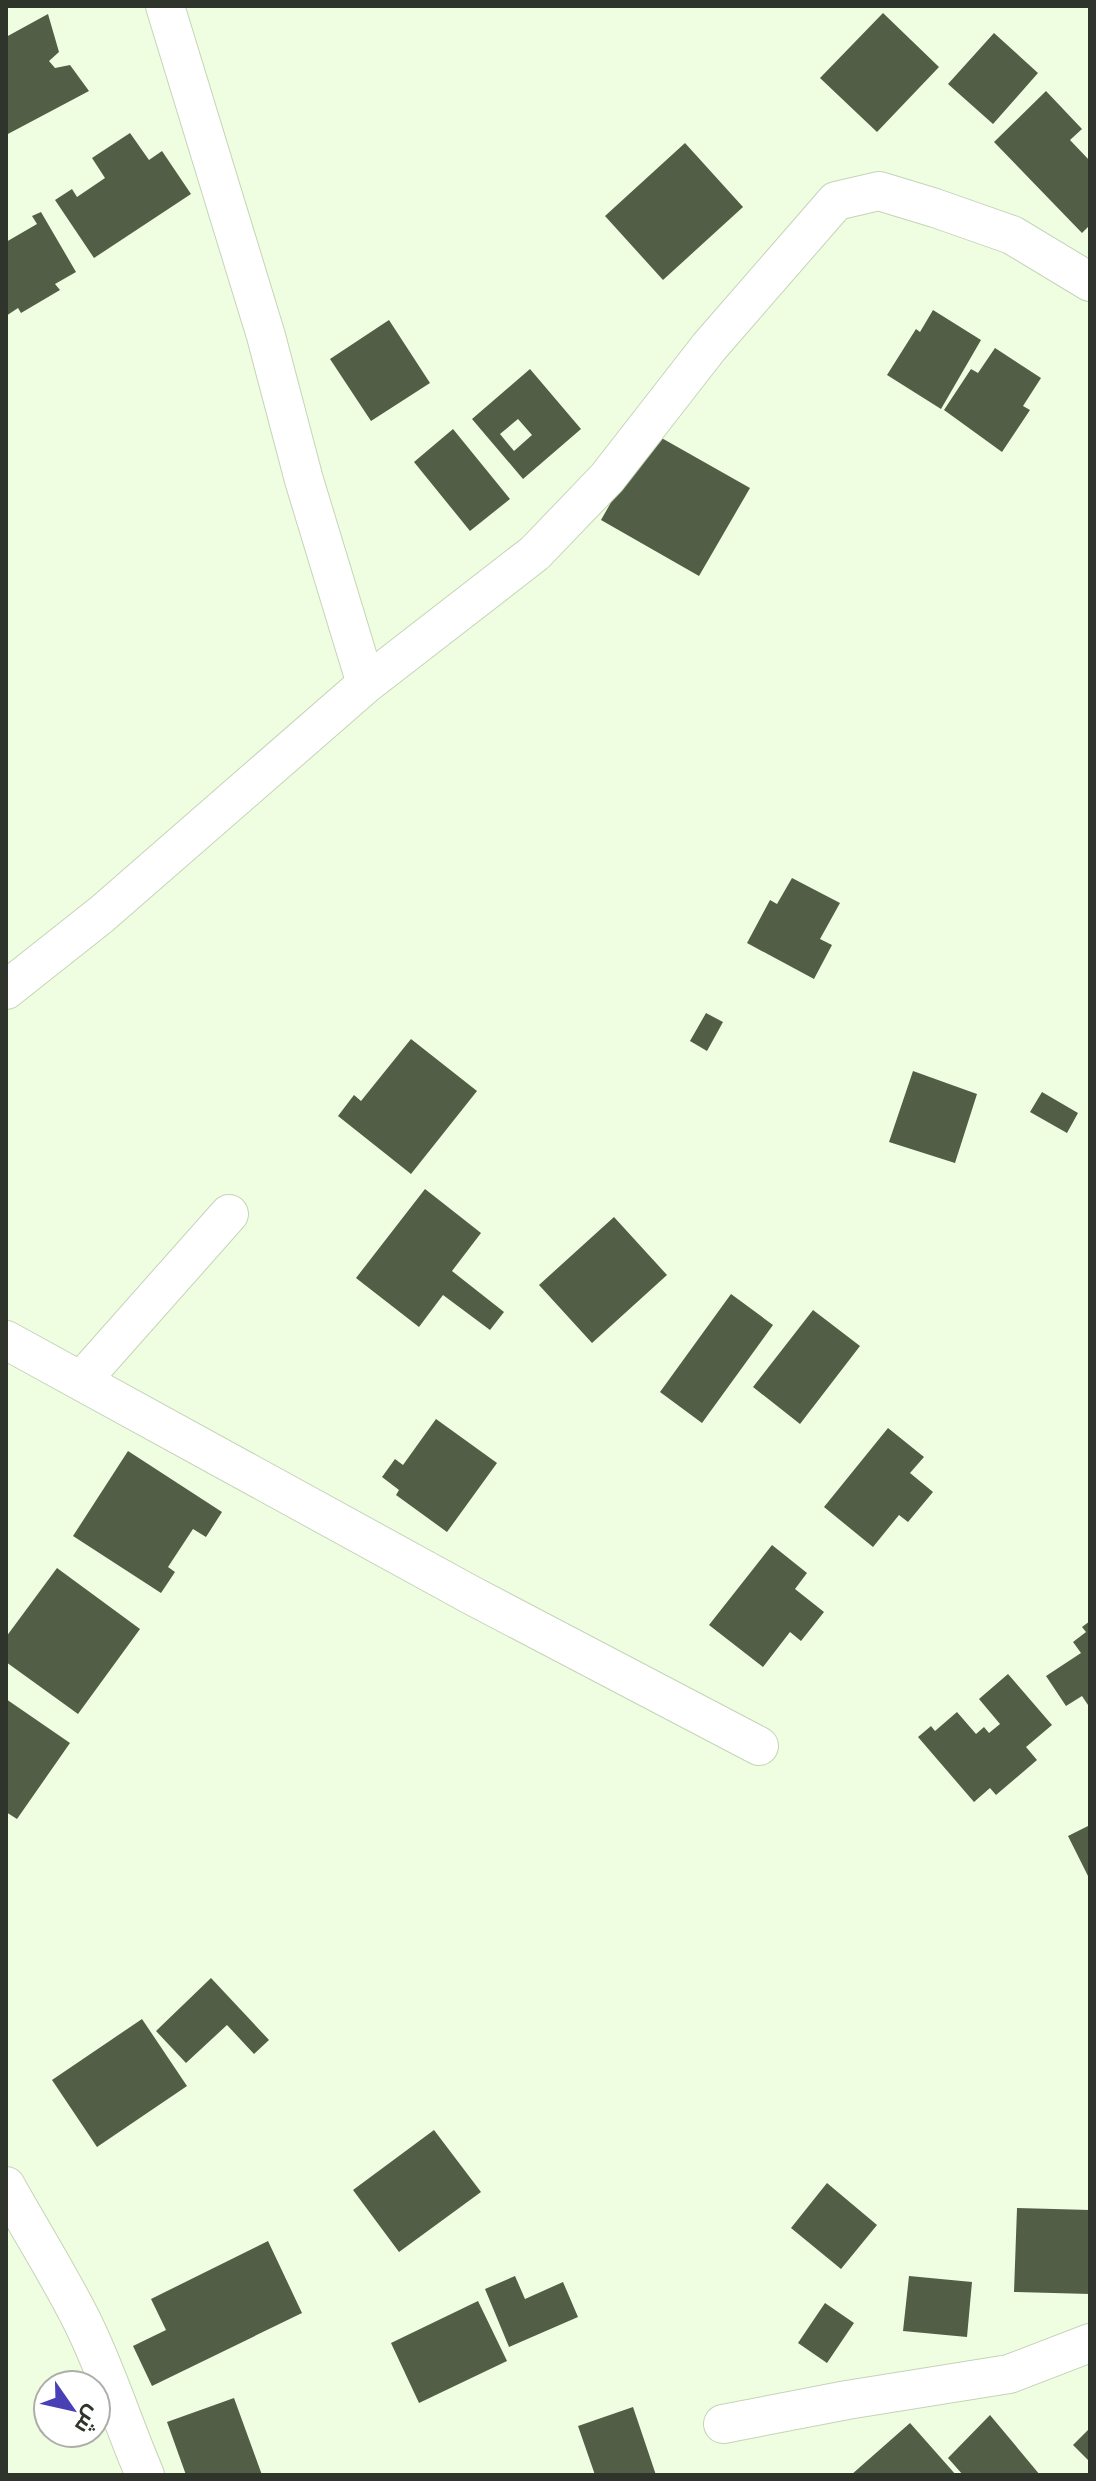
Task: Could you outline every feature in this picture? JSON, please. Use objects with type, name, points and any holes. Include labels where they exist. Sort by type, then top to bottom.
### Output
[{"type":"street","points":[[165,6],[266,336],[304,480],[366,684]]},
{"type":"street","points":[[6,990],[102,914],[366,684],[535,553],[607,478],[709,347],[836,201],[879,191],[935,208],[1012,235],[1090,282]]},
{"type":"street","points":[[81,1381],[229,1214]]},
{"type":"street","points":[[6,1340],[471,1595],[759,1746]]},
{"type":"street","points":[[6,2186],[81,2319],[106,2373],[145,2475]]},
{"type":"street","points":[[723,2424],[1009,2374],[1090,2343]]},
{"type":"building","points":[[883,13],[939,67],[877,132],[820,78]]},
{"type":"building","points":[[48,14],[59,52],[49,61],[55,68],[70,65],[89,91],[6,135],[6,37]]},
{"type":"building","points":[[994,33],[1038,73],[993,124],[948,84]]},
{"type":"building","points":[[1046,91],[1082,129],[1070,140],[1090,161],[1090,225],[1082,233],[994,142]]},
{"type":"building","points":[[130,133],[149,160],[162,151],[191,194],[94,258],[55,200],[72,189],[77,197],[105,178],[92,158]]},
{"type":"building","points":[[685,143],[743,207],[663,280],[605,216]]},
{"type":"building","points":[[41,212],[76,272],[55,284],[60,290],[21,313],[18,308],[6,316],[6,242],[37,224],[32,216]]},
{"type":"building","points":[[933,310],[981,340],[941,409],[887,375],[916,329],[920,332]]},
{"type":"building","points":[[389,320],[430,383],[371,421],[330,359]]},
{"type":"building","points":[[995,348],[1041,378],[1023,406],[1030,410],[1002,452],[944,410],[971,369],[978,373]]},
{"type":"building","points":[[530,369],[581,429],[523,479],[472,419]],"holes":[[[518,419],[532,435],[514,451],[500,434]]]},
{"type":"building","points":[[453,429],[510,499],[470,531],[414,462]]},
{"type":"building","points":[[651,432],[750,488],[699,576],[601,520]]},
{"type":"building","points":[[792,878],[840,903],[820,939],[832,945],[814,979],[747,943],[770,900],[777,904]]},
{"type":"building","points":[[706,1013],[723,1022],[707,1051],[690,1041]]},
{"type":"building","points":[[411,1039],[477,1091],[411,1174],[338,1116],[354,1095],[361,1101]]},
{"type":"building","points":[[913,1071],[977,1094],[955,1163],[889,1142]]},
{"type":"building","points":[[1042,1092],[1078,1113],[1067,1133],[1030,1112]]},
{"type":"building","points":[[425,1189],[481,1233],[452,1271],[504,1312],[490,1330],[443,1295],[419,1327],[356,1278]]},
{"type":"building","points":[[614,1217],[667,1275],[592,1343],[539,1285]]},
{"type":"building","points":[[731,1294],[773,1325],[702,1423],[660,1392]]},
{"type":"building","points":[[813,1310],[860,1346],[800,1424],[753,1387]]},
{"type":"building","points":[[436,1419],[497,1463],[447,1532],[396,1495],[399,1490],[382,1477],[395,1459],[403,1465]]},
{"type":"building","points":[[888,1428],[924,1457],[910,1473],[933,1492],[908,1522],[899,1515],[873,1547],[824,1507]]},
{"type":"building","points":[[128,1451],[222,1512],[206,1537],[193,1529],[168,1567],[175,1572],[161,1593],[73,1536]]},
{"type":"building","points":[[772,1545],[807,1573],[795,1589],[824,1612],[801,1641],[790,1632],[763,1667],[709,1625]]},
{"type":"building","points":[[57,1568],[140,1629],[78,1714],[6,1662],[6,1637]]},
{"type":"building","points":[[1090,1621],[1090,1704],[1082,1696],[1066,1706],[1046,1676],[1081,1653],[1073,1642],[1086,1632],[1082,1627]]},
{"type":"building","points":[[1008,1674],[1052,1725],[1026,1747],[1037,1760],[996,1795],[990,1788],[974,1802],[918,1737],[931,1726],[935,1731],[957,1712],[976,1734],[984,1727],[989,1733],[1000,1724],[979,1699]]},
{"type":"building","points":[[6,1699],[70,1743],[17,1819],[6,1812]]},
{"type":"building","points":[[1090,1825],[1090,1880],[1068,1836]]},
{"type":"building","points":[[211,1978],[269,2040],[254,2054],[227,2025],[186,2063],[156,2031]]},
{"type":"building","points":[[142,2019],[187,2086],[97,2147],[52,2080]]},
{"type":"building","points":[[434,2130],[481,2192],[399,2252],[353,2190]]},
{"type":"building","points":[[827,2183],[877,2225],[841,2269],[791,2228]]},
{"type":"building","points":[[1017,2208],[1090,2210],[1090,2294],[1014,2292]]},
{"type":"building","points":[[268,2241],[302,2313],[152,2386],[133,2346],[166,2330],[151,2299]]},
{"type":"building","points":[[515,2276],[525,2299],[563,2282],[578,2317],[509,2347],[485,2289]]},
{"type":"building","points":[[909,2276],[972,2282],[967,2337],[903,2331]]},
{"type":"building","points":[[478,2301],[507,2361],[419,2403],[391,2343]]},
{"type":"building","points":[[825,2303],[854,2323],[827,2363],[798,2343]]},
{"type":"building","points":[[234,2398],[262,2475],[186,2475],[167,2422]]},
{"type":"building","points":[[633,2407],[656,2475],[595,2475],[578,2426]]},
{"type":"building","points":[[990,2415],[1040,2475],[963,2475],[948,2458]]},
{"type":"building","points":[[910,2423],[956,2475],[851,2475]]},
{"type":"building","points":[[1090,2428],[1090,2462],[1073,2445]]}]
